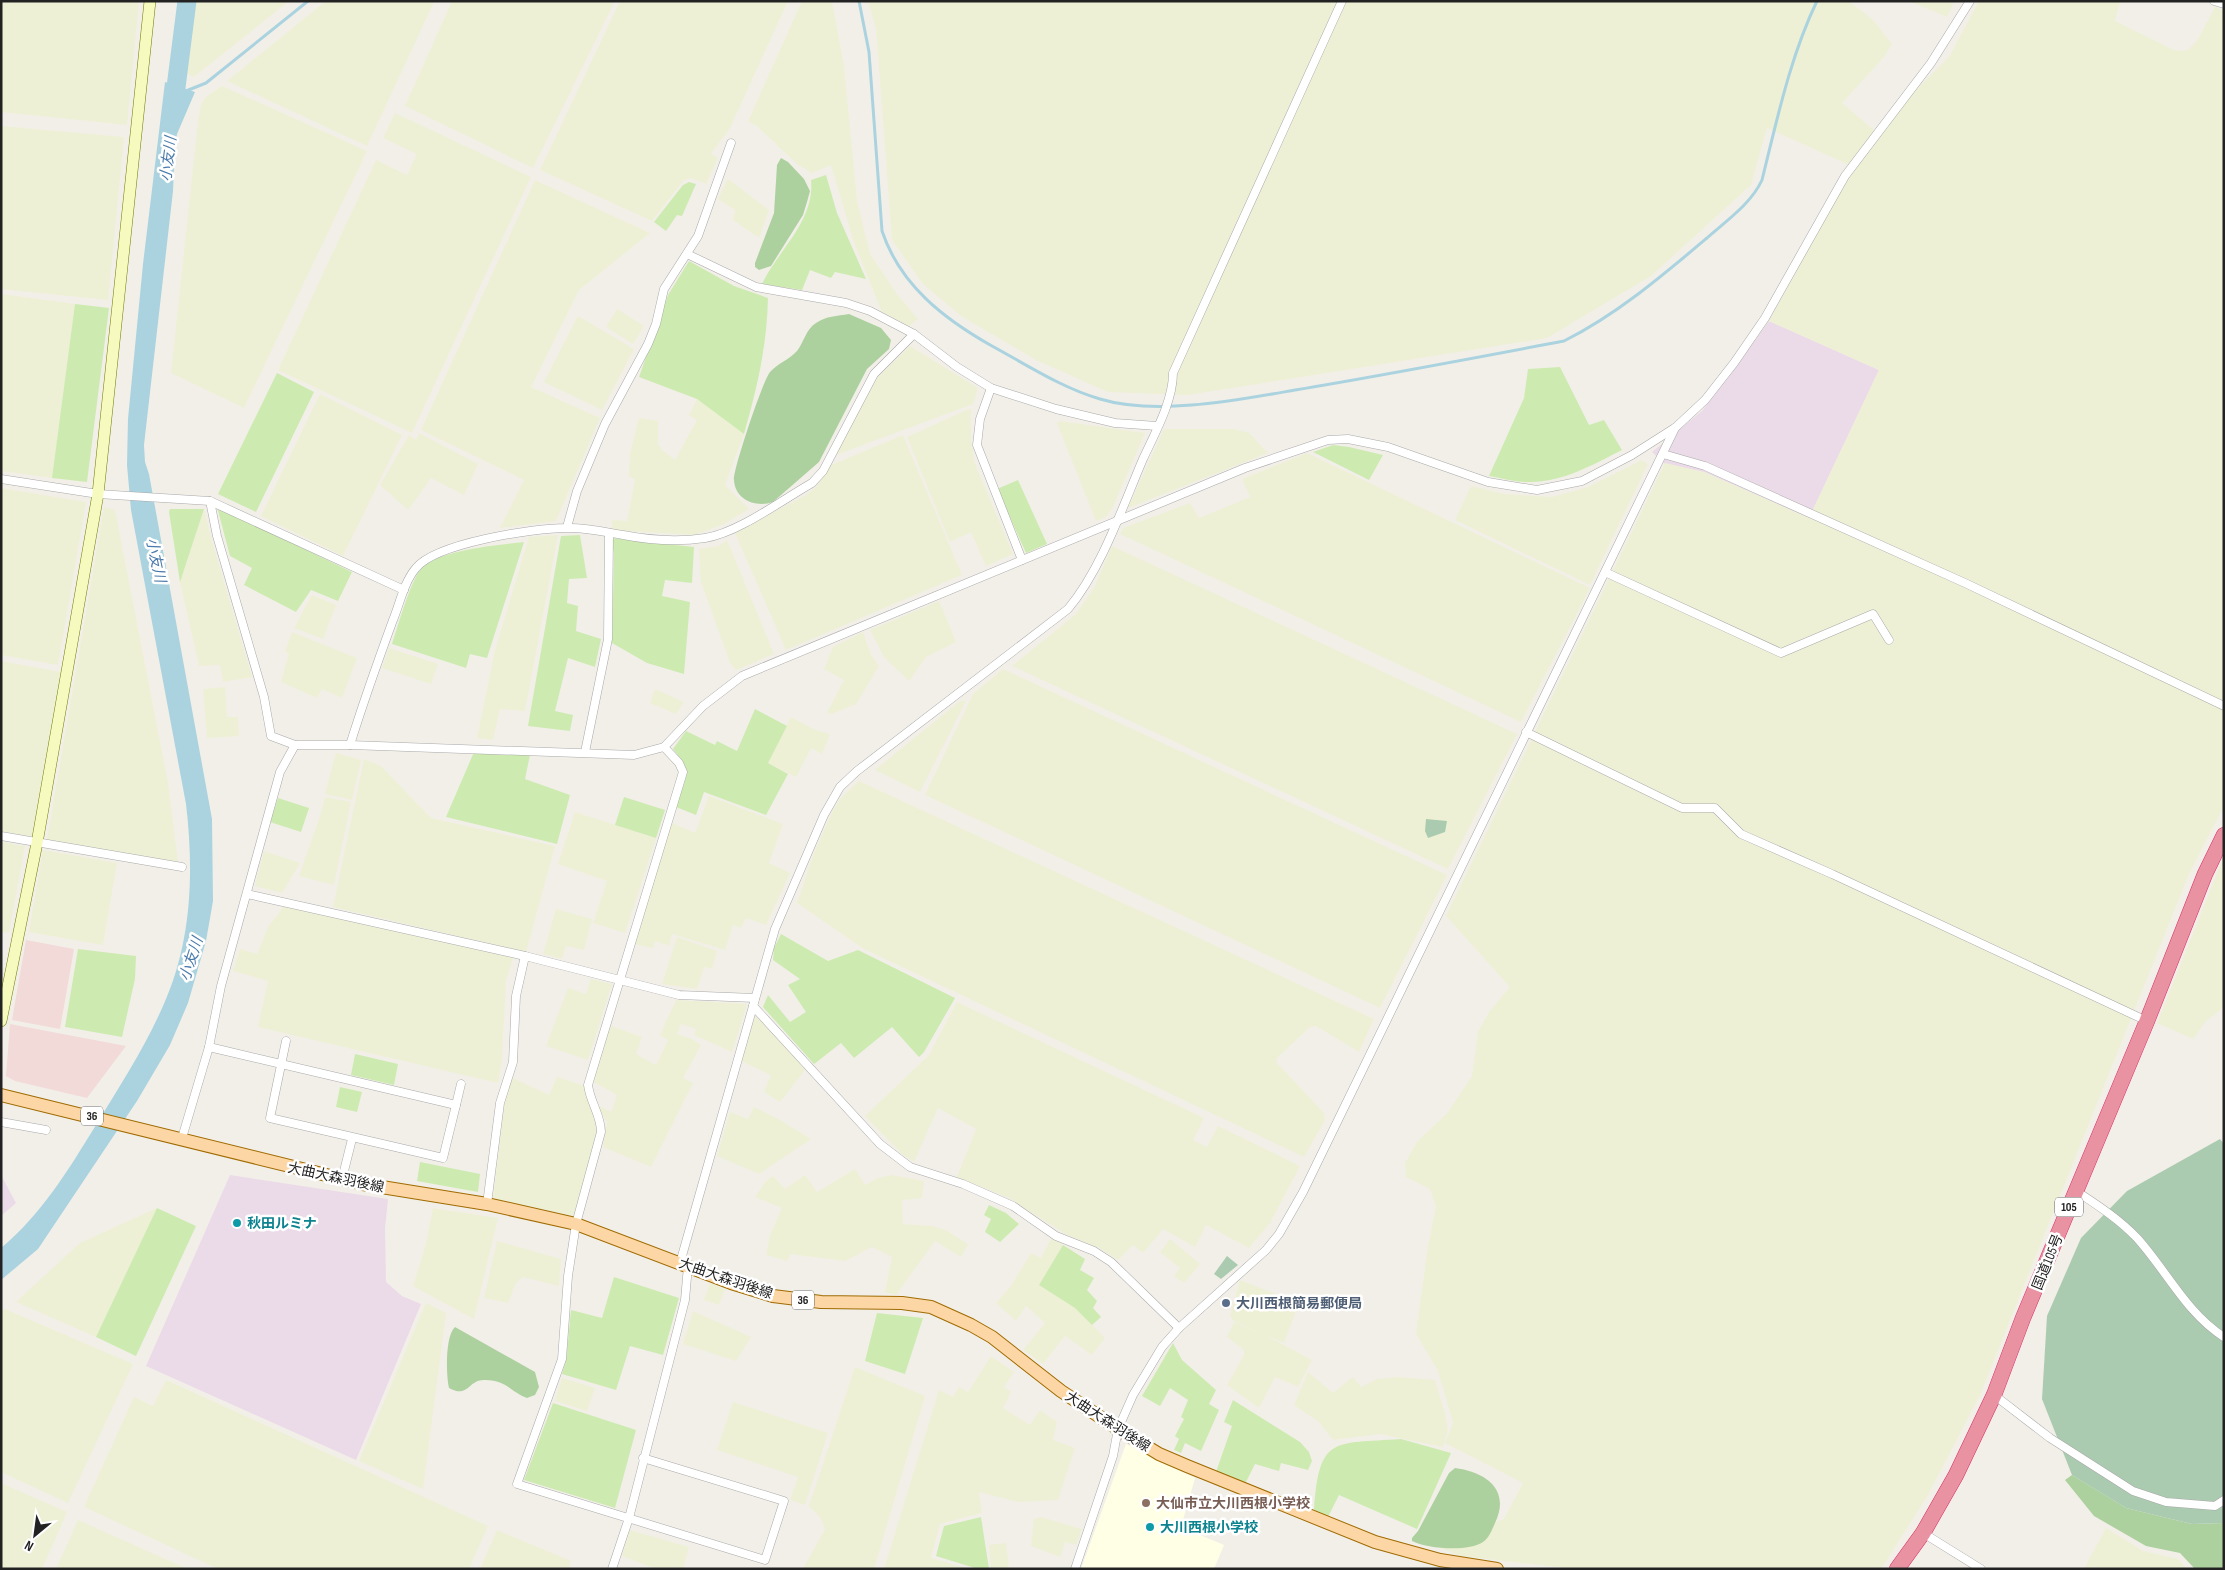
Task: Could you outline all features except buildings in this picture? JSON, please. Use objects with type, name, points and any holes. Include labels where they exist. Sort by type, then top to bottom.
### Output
[{"type":"highway","name":"国道105号","points":[[1897,1569],[1922,1533],[1956,1476],[1994,1395],[2205,874],[2224,835]]},
{"type":"main road","name":"大曲大森羽後線","points":[[1,1095],[182,1138],[234,1153],[342,1179],[487,1204],[576,1224],[773,1296],[821,1302],[902,1303],[931,1307],[950,1314],[992,1337],[1061,1390],[1159,1454],[1375,1542],[1440,1560],[1497,1569]]},
{"type":"street","points":[[1,1021],[37,843],[98,494],[150,1]]},
{"type":"street","points":[[612,1569],[629,1518],[685,1300],[684,1264],[754,1002],[775,929],[824,815],[840,787],[857,770],[1068,609],[1089,578],[1116,522],[1157,426],[1173,384],[1174,373],[1342,1]]},
{"type":"street","points":[[210,501],[217,536],[265,702],[269,732],[272,736],[295,745],[350,745],[634,755],[664,747],[703,706],[742,676],[1245,468],[1328,440],[1368,442],[1488,482],[1537,490],[1582,481],[1632,455],[1676,428],[1705,400],[1734,363],[1765,318],[1845,176],[1931,63],[1948,39],[1970,1]]},
{"type":"street","points":[[2214,1],[2224,4]]},
{"type":"street","points":[[567,528],[577,491],[605,424],[648,344],[656,324],[664,289],[698,236],[731,143]]},
{"type":"street","points":[[686,254],[756,286],[856,305],[914,334],[958,367],[991,388],[1056,409],[1115,423],[1157,426]]},
{"type":"street","points":[[350,745],[404,590],[417,566],[436,553],[458,546],[514,534],[567,528],[688,540],[708,538],[730,530],[812,483],[823,471],[874,374],[914,334]]},
{"type":"street","points":[[991,388],[980,419],[977,446],[1022,560]]},
{"type":"street","points":[[1075,1569],[1114,1456],[1118,1429],[1134,1395],[1162,1347],[1179,1328],[1266,1250],[1279,1234],[1298,1200],[1526,732],[1607,573],[1676,428]]},
{"type":"street","points":[[1663,454],[1714,470],[1965,583],[2224,706]]},
{"type":"street","points":[[1,479],[98,494],[210,501],[404,590]]},
{"type":"street","points":[[585,752],[608,639],[609,533]]},
{"type":"street","points":[[1607,573],[1781,654],[1873,614],[1889,640]]},
{"type":"street","points":[[1526,732],[1682,808],[1715,808],[1741,834],[1832,874],[2147,1021]]},
{"type":"street","points":[[182,1138],[209,1047],[221,986],[280,772],[295,745]]},
{"type":"street","points":[[643,1458],[784,1501],[766,1560],[517,1484],[562,1359],[568,1276],[576,1224],[601,1132],[601,1121],[589,1096],[588,1085],[618,979],[682,772],[679,763],[664,747]]},
{"type":"street","points":[[1,836],[182,867]]},
{"type":"street","points":[[247,894],[525,956],[679,995],[754,1002],[880,1144],[910,1167],[963,1184],[1013,1206],[1056,1236],[1094,1251],[1111,1262],[1179,1328]]},
{"type":"street","points":[[487,1204],[500,1103],[513,1062],[516,996],[525,956]]},
{"type":"street","points":[[286,1041],[270,1118],[352,1139],[443,1158],[460,1084]]},
{"type":"street","points":[[209,1047],[456,1105]]},
{"type":"street","points":[[1,1122],[46,1130]]},
{"type":"street","points":[[342,1179],[352,1139]]},
{"type":"street","points":[[2076,1191],[2115,1217],[2137,1238],[2207,1324],[2224,1337]]},
{"type":"street","points":[[1994,1395],[2050,1438],[2133,1491],[2166,1502],[2215,1506],[2224,1500]]},
{"type":"street","points":[[1922,1533],[1981,1569]]},
{"type":"shaded area","points":[[1,1],[139,1],[127,125],[1,112]]},
{"type":"shaded area","points":[[184,1],[289,1],[194,77],[177,69]]},
{"type":"shaded area","points":[[326,1],[434,2],[367,146],[227,81]]},
{"type":"shaded area","points":[[452,1],[615,1],[533,168],[405,106]]},
{"type":"shaded area","points":[[620,1],[788,1],[730,128],[711,154],[718,158],[706,184],[691,178],[683,181],[652,221],[540,170]]},
{"type":"shaded area","points":[[802,1],[832,1],[844,66],[857,200],[870,254],[897,294],[918,319],[909,326],[882,312],[854,243],[831,165],[812,173],[798,165],[757,126],[748,121]]},
{"type":"shaded area","points":[[868,1],[1849,1],[1873,20],[1892,44],[1884,57],[1842,103],[1875,131],[1949,57],[1979,1],[2120,1],[2115,21],[2174,50],[2183,51],[2189,49],[2197,41],[2215,7],[2224,11],[2224,806],[2189,874],[1980,1395],[1928,1495],[1881,1569],[1574,1569],[1460,1556],[1431,1544],[1504,1519],[1523,1483],[1445,1443],[1453,1423],[1438,1371],[1416,1334],[1427,1252],[1436,1206],[1430,1189],[1406,1177],[1405,1163],[1417,1142],[1448,1112],[1472,1076],[1478,1032],[1489,1012],[1510,987],[1446,916],[1665,463],[1704,472],[1809,518],[1879,370],[1769,321],[1854,167],[1767,128],[1751,185],[1651,276],[1547,338],[1188,395],[1108,392],[1036,360],[961,316],[923,284],[892,240],[876,29]]},
{"type":"shaded area","points":[[1909,1],[1954,1],[1947,17]]},
{"type":"shaded area","points":[[222,86],[367,151],[244,408],[171,373],[201,104],[207,96]]},
{"type":"shaded area","points":[[395,113],[531,177],[412,433],[278,370],[376,160],[407,175],[417,154],[383,138]]},
{"type":"shaded area","points":[[1,126],[124,137],[108,300],[1,289]]},
{"type":"shaded area","points":[[728,179],[769,210],[759,238],[733,220],[735,210],[718,199]]},
{"type":"shaded area","points":[[535,180],[650,233],[579,290],[531,387],[600,418],[556,521],[500,528],[524,480],[421,430]]},
{"type":"shaded area","points":[[1,294],[75,304],[52,478],[1,471]]},
{"type":"shaded area","points":[[617,309],[644,326],[633,344],[606,327]]},
{"type":"shaded area","points":[[578,316],[634,349],[602,410],[544,382]]},
{"type":"shaded area","points":[[1769,321],[1879,370],[1809,518],[1704,472],[1665,464],[1652,452],[1702,411]]},
{"type":"shaded area","points":[[910,346],[978,388],[973,404],[836,455],[874,381]]},
{"type":"shaded area","points":[[320,394],[402,435],[343,556],[261,516]]},
{"type":"shaded area","points":[[697,399],[744,434],[725,485],[749,509],[724,524],[695,535],[612,530],[612,520],[627,521],[635,480],[629,476],[630,453],[639,418],[658,421],[658,444],[662,450],[675,460],[697,420],[689,415]]},
{"type":"shaded area","points":[[971,408],[971,439],[975,464],[1013,554],[986,566],[971,532],[950,542],[907,437]]},
{"type":"shaded area","points":[[1060,421],[1145,433],[1112,509],[1106,517],[1096,521],[1057,423]]},
{"type":"shaded area","points":[[1164,429],[1234,429],[1249,433],[1268,453],[1128,508]]},
{"type":"shaded area","points":[[419,433],[478,464],[464,495],[431,478],[408,510],[380,485],[409,435],[416,440]]},
{"type":"shaded area","points":[[903,435],[962,575],[786,650],[735,533],[806,495],[816,487],[831,465]]},
{"type":"shaded area","points":[[1307,453],[1590,588],[1521,722],[1120,534],[1123,528],[1190,503],[1199,518],[1250,497],[1242,479]]},
{"type":"shaded area","points":[[1642,460],[1648,464],[1590,585],[1455,520],[1471,486],[1504,494],[1552,497],[1588,487]]},
{"type":"shaded area","points":[[1,488],[86,502],[58,665],[1,655]]},
{"type":"shaded area","points":[[104,507],[115,510],[168,783],[178,862],[47,840]]},
{"type":"shaded area","points":[[204,509],[252,677],[223,682],[220,665],[199,666],[180,582]]},
{"type":"shaded area","points":[[558,535],[525,711],[500,709],[493,740],[477,738],[495,650],[529,537]]},
{"type":"shaded area","points":[[727,540],[774,654],[736,670],[730,663],[701,582],[700,568],[699,549],[719,546]]},
{"type":"shaded area","points":[[1112,546],[1517,734],[1448,869],[1012,666],[1076,614],[1094,588]]},
{"type":"shaded area","points":[[312,595],[336,605],[323,639],[294,628]]},
{"type":"shaded area","points":[[939,601],[956,642],[926,657],[909,681],[884,657],[870,630]]},
{"type":"shaded area","points":[[292,632],[357,658],[342,698],[322,689],[317,698],[281,682],[289,653],[285,652]]},
{"type":"shaded area","points":[[863,632],[871,655],[879,666],[856,704],[832,714],[827,713],[844,680],[824,669],[833,647]]},
{"type":"shaded area","points":[[389,648],[438,664],[431,684],[382,668]]},
{"type":"shaded area","points":[[1,661],[61,672],[32,837],[1,831]]},
{"type":"shaded area","points":[[1003,669],[1447,875],[1380,1008],[925,795],[973,694]]},
{"type":"shaded area","points":[[225,687],[227,717],[238,717],[239,736],[207,738],[203,689]]},
{"type":"shaded area","points":[[655,689],[684,702],[676,714],[650,703]]},
{"type":"shaded area","points":[[960,701],[966,701],[920,792],[875,770]]},
{"type":"shaded area","points":[[791,717],[815,730],[830,734],[822,754],[811,748],[796,777],[768,763]]},
{"type":"shaded area","points":[[336,753],[361,760],[352,800],[325,794]]},
{"type":"shaded area","points":[[364,759],[381,766],[431,818],[555,846],[526,952],[333,907]]},
{"type":"shaded area","points":[[859,781],[1374,1019],[1359,1052],[1316,1026],[1310,1027],[1278,1057],[1276,1062],[1324,1113],[1325,1120],[1304,1157],[864,949],[797,903],[814,853],[833,810],[841,798]]},
{"type":"shaded area","points":[[709,796],[783,824],[769,863],[790,873],[766,925],[746,918],[741,928],[733,925],[725,950],[672,934],[669,946],[655,941],[653,948],[633,944],[672,823],[695,833]]},
{"type":"shaded area","points":[[325,797],[351,802],[334,885],[299,876]]},
{"type":"shaded area","points":[[575,812],[656,838],[625,933],[593,923],[607,881],[558,864]]},
{"type":"shaded area","points":[[1426,819],[1447,821],[1445,832],[1428,838],[1425,831]]},
{"type":"shaded area","points":[[1,842],[25,846],[9,933],[1,932]]},
{"type":"shaded area","points":[[43,850],[117,863],[103,945],[29,932]]},
{"type":"shaded area","points":[[264,851],[300,863],[282,893],[255,886]]},
{"type":"shaded area","points":[[2224,856],[2224,1007],[2206,1021],[2193,1039],[2157,1023]]},
{"type":"shaded area","points":[[285,905],[513,958],[506,981],[502,1059],[498,1083],[258,1027],[268,981],[233,971],[240,949],[257,954],[268,927]]},
{"type":"shaded area","points":[[556,909],[592,919],[584,950],[566,946],[562,959],[543,954]]},
{"type":"shaded area","points":[[677,937],[717,951],[712,969],[704,967],[697,989],[662,984]]},
{"type":"shaded area","points":[[26,940],[74,949],[60,1029],[12,1020]]},
{"type":"shaded area","points":[[591,979],[612,984],[588,1060],[546,1046],[568,988],[586,994]]},
{"type":"shaded area","points":[[676,1000],[747,1004],[732,1052],[694,1035],[696,1029],[681,1024],[677,1034],[692,1039],[701,1045],[683,1078],[693,1083],[651,1167],[603,1147],[607,1122],[597,1105],[611,1112],[617,1095],[592,1081],[611,1026],[642,1037],[636,1054],[656,1065],[668,1040],[660,1035]]},
{"type":"shaded area","points":[[957,1002],[1204,1118],[1193,1140],[1207,1147],[1218,1126],[1300,1166],[1270,1223],[1249,1248],[1206,1225],[1195,1247],[1163,1229],[1143,1253],[1133,1245],[1118,1260],[1099,1248],[1067,1235],[1009,1198],[957,1177],[976,1129],[938,1108],[914,1162],[902,1154],[865,1116],[929,1055]]},
{"type":"shaded area","points":[[755,1016],[788,1048],[805,1070],[780,1102],[764,1092],[771,1075],[741,1061]]},
{"type":"shaded area","points":[[10,1024],[126,1046],[87,1098],[15,1081],[6,1076]]},
{"type":"shaded area","points":[[557,1077],[585,1086],[599,1132],[574,1216],[493,1199],[505,1099],[513,1078],[549,1095]]},
{"type":"shaded area","points":[[754,1107],[811,1139],[759,1174],[717,1156],[730,1112],[748,1119]]},
{"type":"shaded area","points":[[2220,1139],[2224,1144],[2224,1523],[2192,1524],[2126,1508],[2072,1475],[2042,1399],[2047,1316],[2081,1238],[2127,1191]]},
{"type":"shaded area","points":[[855,1169],[865,1185],[878,1178],[892,1175],[924,1181],[922,1198],[902,1200],[903,1224],[932,1226],[946,1230],[968,1244],[961,1257],[935,1241],[896,1295],[885,1292],[892,1257],[872,1247],[845,1261],[790,1254],[787,1261],[766,1255],[770,1235],[782,1208],[755,1197],[766,1181],[773,1176],[785,1189],[805,1175],[817,1192]]},
{"type":"shaded area","points":[[1,1175],[16,1203],[1,1216]]},
{"type":"shaded area","points":[[230,1175],[388,1199],[385,1228],[386,1282],[402,1296],[421,1304],[356,1460],[146,1366]]},
{"type":"shaded area","points":[[157,1208],[96,1337],[16,1302],[80,1243]]},
{"type":"shaded area","points":[[433,1208],[498,1218],[474,1319],[413,1286],[426,1244]]},
{"type":"shaded area","points":[[1052,1237],[1063,1245],[1039,1285],[1075,1308],[1105,1338],[1092,1355],[1065,1336],[1043,1364],[1023,1350],[1045,1323],[1026,1306],[1016,1321],[996,1303],[1011,1286],[1031,1253],[1041,1258]]},
{"type":"shaded area","points":[[1170,1239],[1200,1264],[1184,1283],[1174,1276],[1180,1268],[1160,1252]]},
{"type":"shaded area","points":[[497,1241],[561,1259],[559,1286],[523,1277],[516,1283],[508,1303],[484,1298]]},
{"type":"shaded area","points":[[1227,1256],[1238,1265],[1221,1279],[1214,1274]]},
{"type":"shaded area","points":[[1240,1280],[1299,1303],[1284,1343],[1265,1335],[1312,1360],[1298,1387],[1275,1377],[1259,1408],[1227,1385],[1244,1355],[1244,1350],[1227,1337],[1234,1322],[1258,1332],[1234,1321],[1230,1316]]},
{"type":"shaded area","points":[[710,1283],[725,1289],[719,1305],[704,1300]]},
{"type":"shaded area","points":[[426,1303],[446,1313],[423,1489],[359,1461]]},
{"type":"shaded area","points":[[5,1309],[133,1364],[68,1503],[1,1472],[1,1311]]},
{"type":"shaded area","points":[[693,1311],[751,1337],[736,1361],[683,1344]]},
{"type":"shaded area","points":[[991,1356],[1014,1372],[1004,1387],[1011,1392],[1003,1408],[1030,1425],[1040,1410],[1057,1422],[1053,1440],[1075,1448],[1058,1500],[1018,1502],[979,1492],[982,1513],[940,1524],[931,1558],[969,1569],[884,1569],[939,1390],[953,1397],[959,1387],[968,1392]]},
{"type":"shaded area","points":[[855,1367],[925,1396],[874,1569],[803,1569],[825,1529],[820,1517],[809,1506]]},
{"type":"shaded area","points":[[1308,1372],[1333,1393],[1353,1377],[1361,1387],[1377,1379],[1398,1377],[1435,1380],[1448,1430],[1443,1447],[1380,1434],[1333,1440],[1319,1422],[1294,1405]]},
{"type":"shaded area","points":[[562,1378],[595,1388],[587,1411],[555,1401]]},
{"type":"shaded area","points":[[166,1380],[488,1526],[469,1569],[218,1569],[84,1507],[134,1397],[153,1406]]},
{"type":"shaded area","points":[[733,1402],[828,1433],[805,1505],[790,1500],[798,1477],[717,1450]]},
{"type":"shaded area","name":"大仙市立大川西根小学校","points":[[1126,1444],[1195,1478],[1181,1527],[1224,1545],[1214,1569],[1081,1569]]},
{"type":"shaded area","points":[[1,1483],[67,1512],[42,1569],[1,1569]]},
{"type":"shaded area","points":[[1041,1517],[1082,1529],[1076,1545],[1065,1542],[1060,1557],[1031,1546],[1034,1519]]},
{"type":"shaded area","points":[[78,1520],[188,1569],[56,1569]]},
{"type":"shaded area","points":[[2106,1528],[2143,1551],[2178,1559],[2187,1569],[2084,1569]]},
{"type":"shaded area","points":[[497,1530],[571,1561],[569,1566],[574,1569],[480,1569]]},
{"type":"shaded area","points":[[630,1530],[689,1547],[683,1569],[656,1569],[622,1556]]},
{"type":"shaded area","points":[[1006,1543],[1009,1569],[991,1569],[989,1545]]},
{"type":"green space","points":[[781,158],[788,162],[804,179],[810,191],[803,215],[771,266],[759,270],[755,267],[755,263],[774,213],[777,165]]},
{"type":"green space","points":[[826,175],[837,213],[866,279],[835,272],[831,278],[810,270],[802,290],[762,284],[801,222],[811,195],[811,180]]},
{"type":"green space","points":[[689,182],[696,184],[682,216],[677,215],[666,231],[654,222],[683,185]]},
{"type":"green space","points":[[689,261],[734,286],[768,298],[766,333],[760,367],[744,434],[697,399],[639,377],[668,295]]},
{"type":"green space","points":[[75,304],[109,308],[87,482],[52,478]]},
{"type":"green space","points":[[849,314],[881,328],[891,340],[889,349],[867,369],[819,462],[773,502],[760,504],[747,501],[738,493],[735,487],[735,473],[749,425],[766,379],[773,369],[797,351],[807,332],[813,326],[828,318]]},
{"type":"green space","points":[[1560,367],[1589,425],[1604,420],[1622,450],[1576,472],[1552,480],[1522,482],[1489,476],[1524,398],[1528,369]]},
{"type":"green space","points":[[277,373],[314,392],[256,512],[218,494]]},
{"type":"green space","points":[[1333,445],[1383,455],[1369,480],[1313,452]]},
{"type":"green space","points":[[1018,480],[1047,544],[1026,553],[997,489]]},
{"type":"green space","points":[[217,507],[352,572],[338,601],[311,590],[296,612],[244,585],[252,568],[230,556]]},
{"type":"green space","points":[[170,509],[204,509],[180,582],[169,512]]},
{"type":"green space","points":[[580,535],[587,578],[569,579],[567,603],[578,606],[576,631],[601,639],[595,667],[568,658],[555,711],[573,715],[570,731],[528,726],[561,536]]},
{"type":"green space","points":[[611,538],[694,547],[692,583],[665,580],[662,596],[690,602],[684,674],[647,663],[612,643],[614,553]]},
{"type":"green space","points":[[524,542],[487,658],[470,654],[466,668],[392,644],[413,584],[421,569],[440,557],[454,553]]},
{"type":"green space","points":[[755,709],[787,726],[768,763],[788,774],[766,815],[704,792],[696,815],[676,807],[685,782],[686,771],[680,757],[673,749],[686,731],[715,745],[717,741],[737,751]]},
{"type":"green space","points":[[474,752],[530,755],[525,779],[570,795],[557,844],[446,817]]},
{"type":"green space","points":[[624,797],[665,810],[656,838],[615,825]]},
{"type":"green space","points":[[278,798],[309,808],[301,832],[270,822]]},
{"type":"green space","points":[[781,934],[828,961],[858,950],[955,998],[924,1052],[919,1057],[892,1027],[854,1058],[841,1043],[814,1064],[763,1007],[768,995],[790,1022],[806,1012],[788,985],[800,979],[773,960],[774,948]]},
{"type":"green space","points":[[78,949],[136,956],[135,979],[122,1037],[65,1027]]},
{"type":"green space","points":[[355,1054],[398,1064],[394,1085],[351,1075]]},
{"type":"green space","points":[[340,1087],[362,1092],[357,1112],[336,1107]]},
{"type":"green space","points":[[420,1162],[480,1174],[478,1192],[417,1181]]},
{"type":"green space","points":[[989,1205],[1006,1213],[1019,1224],[1000,1242],[985,1232],[991,1219],[984,1215]]},
{"type":"green space","points":[[157,1208],[196,1226],[136,1356],[96,1337]]},
{"type":"green space","points":[[1063,1245],[1085,1259],[1080,1270],[1094,1278],[1087,1290],[1097,1301],[1093,1308],[1101,1317],[1092,1325],[1075,1308],[1039,1285]]},
{"type":"green space","points":[[614,1277],[679,1298],[663,1355],[630,1346],[616,1390],[562,1374],[566,1361],[571,1310],[602,1318]]},
{"type":"green space","points":[[877,1313],[923,1318],[905,1374],[865,1361]]},
{"type":"green space","points":[[455,1327],[535,1372],[539,1387],[535,1395],[527,1398],[503,1384],[485,1380],[475,1382],[461,1391],[449,1388],[447,1374],[448,1347],[449,1338]]},
{"type":"green space","points":[[1173,1343],[1182,1360],[1216,1390],[1209,1404],[1219,1410],[1201,1451],[1185,1443],[1181,1453],[1174,1450],[1179,1439],[1175,1436],[1184,1419],[1181,1417],[1188,1400],[1170,1388],[1160,1406],[1142,1396]]},
{"type":"green space","points":[[1233,1400],[1300,1442],[1309,1452],[1312,1461],[1308,1470],[1281,1463],[1279,1471],[1255,1464],[1245,1484],[1216,1472],[1232,1426],[1224,1422]]},
{"type":"green space","points":[[553,1403],[636,1430],[615,1508],[524,1480]]},
{"type":"green space","points":[[1401,1439],[1451,1453],[1417,1529],[1339,1495],[1328,1517],[1314,1511],[1320,1468],[1326,1456],[1334,1448],[1359,1442]]},
{"type":"green space","points":[[1455,1468],[1466,1470],[1485,1478],[1498,1492],[1500,1501],[1499,1511],[1490,1534],[1483,1542],[1477,1545],[1458,1548],[1427,1546],[1412,1541],[1449,1473]]},
{"type":"green space","points":[[2072,1475],[2126,1508],[2192,1524],[2224,1523],[2224,1569],[2195,1569],[2180,1553],[2146,1546],[2094,1516],[2065,1480]]},
{"type":"green space","points":[[981,1517],[989,1569],[978,1569],[936,1556],[944,1526]]},
{"type":"water","points":[[165,82],[195,92],[177,134],[173,191],[144,445],[145,462],[149,474],[212,819],[213,901],[206,941],[188,1003],[170,1045],[137,1101],[38,1249],[1,1280],[1,1248],[29,1221],[65,1175],[123,1081],[148,1036],[173,982],[185,932],[190,881],[186,804],[131,510],[127,465],[128,419],[143,264]]},
{"type":"waterway","name":"小友川","points":[[173,111],[187,1]]},
{"type":"waterway","points":[[186,91],[206,83],[308,1]]},
{"type":"waterway","points":[[859,1],[869,52],[882,231],[900,268],[926,299],[974,336],[1072,389],[1100,399],[1122,404],[1146,406],[1197,405],[1248,398],[1564,341],[1583,331],[1620,307],[1656,280],[1738,212],[1757,189],[1762,180],[1799,44],[1817,1]]},
{"type":"place","name":"秋田ルミナ","points":[[237,1223]]},
{"type":"place","name":"大川西根簡易郵便局","points":[[1226,1303]]},
{"type":"place","name":"大仙市立大川西根小学校","points":[[1146,1503]]},
{"type":"place","name":"大川西根小学校","points":[[1150,1527]]}]
